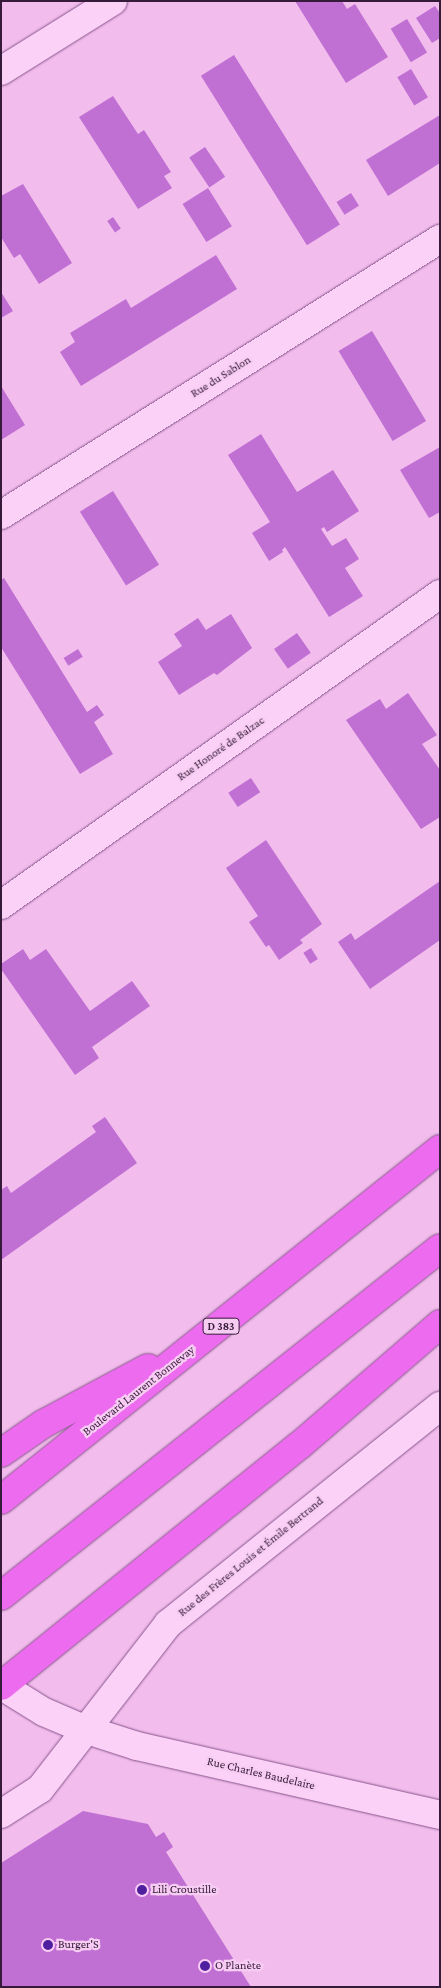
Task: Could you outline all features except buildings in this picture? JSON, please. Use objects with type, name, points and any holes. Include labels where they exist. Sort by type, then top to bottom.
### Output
[{"type":"highway","name":"Boulevard Laurent Bonnevay","points":[[1,1500],[440,1149]]},
{"type":"highway","points":[[1,1596],[440,1248]]},
{"type":"highway","points":[[2,1686],[300,1445],[440,1324]]},
{"type":"highway","points":[[1,1452],[43,1424],[211,1334]]},
{"type":"street","points":[[1,72],[113,1]]},
{"type":"street","name":"Rue du Sablon","points":[[1,516],[440,238]]},
{"type":"street","name":"Rue Honoré de Balzac","points":[[1,905],[440,594]]},
{"type":"street","name":"Rue des Frères Louis et Émile Bertrand","points":[[1,1814],[40,1789],[84,1729],[168,1624],[440,1406]]},
{"type":"street","name":"Rue Charles Baudelaire","points":[[2,1686],[44,1712],[84,1729],[137,1746],[440,1815]]},
{"type":"place","name":"Lili Croustille","points":[[142,1890]]},
{"type":"place","name":"Burger'S","points":[[48,1945]]},
{"type":"place","name":"O Planète","points":[[205,1966]]}]
